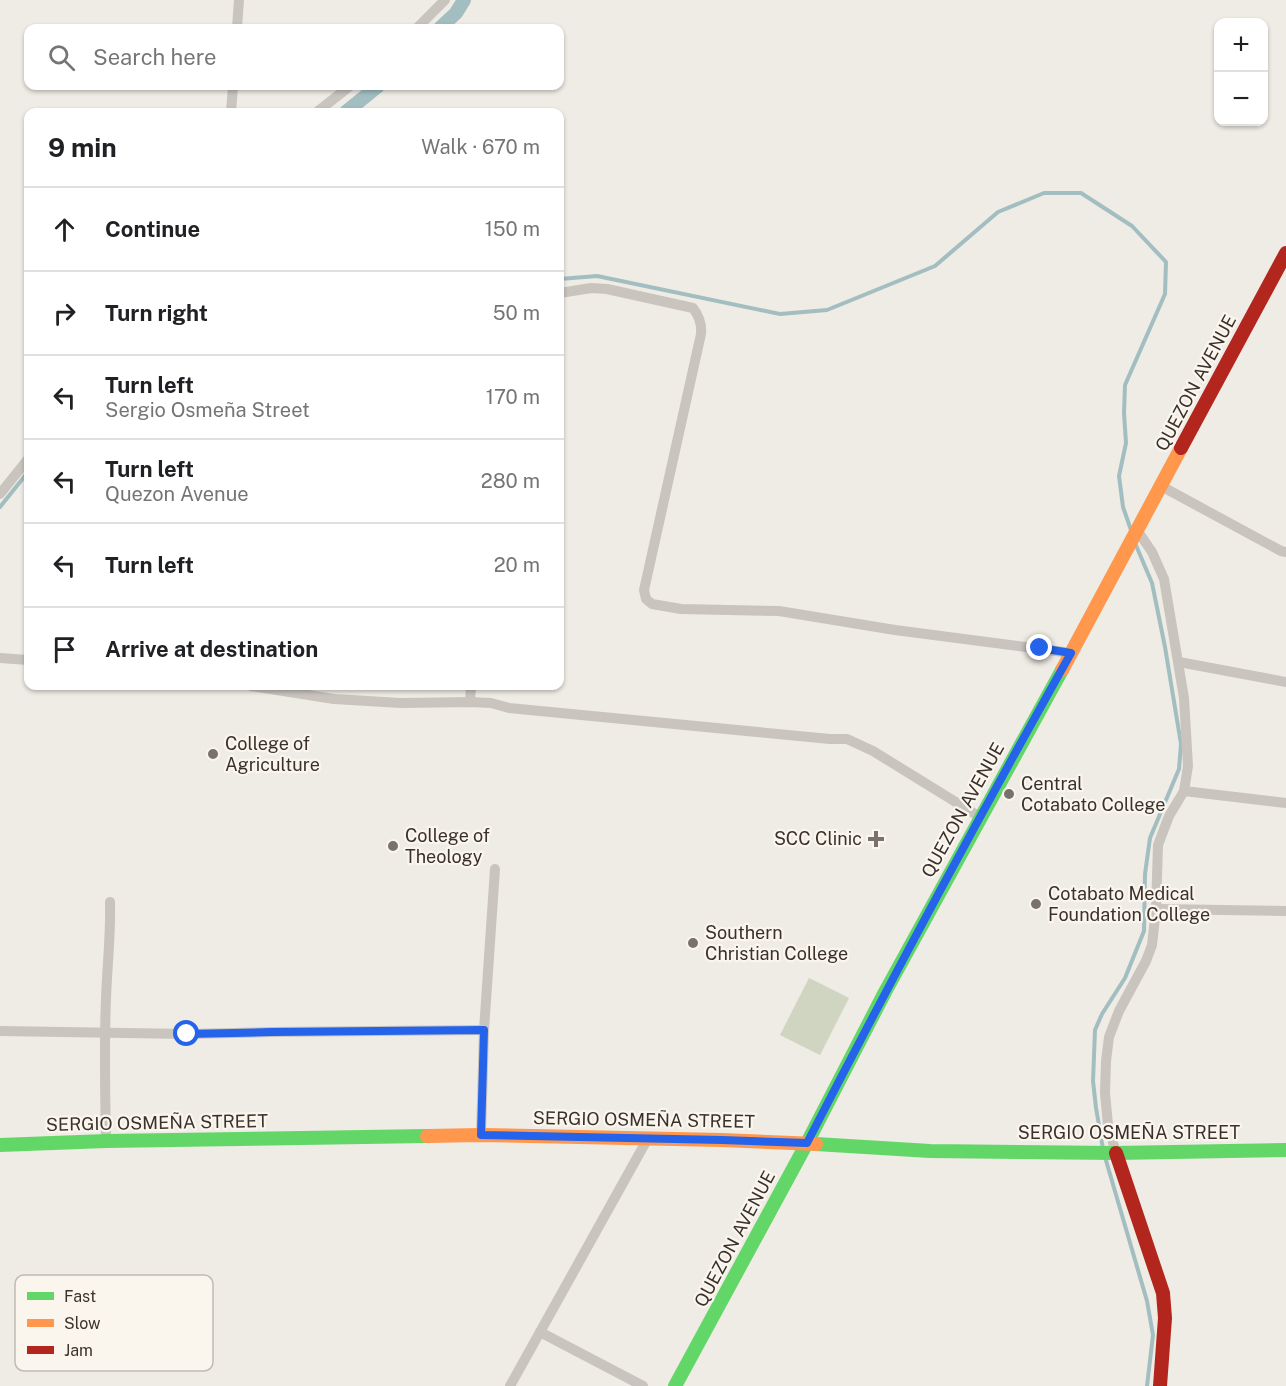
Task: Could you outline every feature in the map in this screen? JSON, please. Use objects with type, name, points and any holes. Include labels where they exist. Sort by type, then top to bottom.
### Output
[{"type":"street","points":[[237,24],[239,0]]},
{"type":"street","points":[[421,24],[445,0]]},
{"type":"street","points":[[231,108],[233,90]]},
{"type":"street","points":[[322,108],[345,90]]},
{"type":"street","name":"QUEZON AVENUE","points":[[675,1386],[980,817],[1282,270],[1286,253]]},
{"type":"street","points":[[564,292],[591,288],[616,291],[693,308],[700,322],[701,334],[644,591],[646,599],[652,604],[681,609],[779,611],[895,630],[1071,653]]},
{"type":"street","points":[[0,494],[24,464]]},
{"type":"street","points":[[1161,486],[1286,552]]},
{"type":"street","points":[[1137,530],[1152,552],[1164,579],[1184,698],[1188,766],[1184,791],[1169,816],[1158,846],[1153,938],[1146,961],[1119,1011],[1109,1037],[1105,1093],[1108,1125],[1116,1153],[1163,1293],[1165,1318],[1160,1386]]},
{"type":"street","points":[[0,657],[24,660]]},
{"type":"street","points":[[1179,662],[1286,682]]},
{"type":"street","points":[[277,690],[334,699],[401,703],[491,703],[533,711],[847,739],[873,751],[980,817]]},
{"type":"street","points":[[470,702],[471,690]]},
{"type":"street","points":[[1184,791],[1286,803]]},
{"type":"street","points":[[481,1135],[484,1030],[495,869]]},
{"type":"street","points":[[106,1141],[105,1033],[110,902]]},
{"type":"street","points":[[1156,909],[1286,911]]},
{"type":"street","points":[[0,1031],[187,1034],[484,1030]]},
{"type":"street","name":"SERGIO OSMEÑA STREET","points":[[0,1145],[481,1135],[807,1143],[930,1150],[1116,1153],[1286,1150]]},
{"type":"street","points":[[510,1386],[648,1138]]},
{"type":"street","points":[[540,1332],[643,1386]]},
{"type":"green space","points":[[809,978],[849,998],[820,1055],[780,1035]]},
{"type":"waterway","points":[[444,24],[456,13],[464,0]]},
{"type":"waterway","points":[[351,108],[373,90]]},
{"type":"waterway","points":[[564,279],[597,276],[780,314],[827,310],[935,266],[998,212],[1044,193],[1081,193],[1132,226],[1166,262],[1165,294],[1125,385],[1126,443],[1119,476],[1123,507],[1131,530]]},
{"type":"waterway","points":[[0,507],[24,477]]},
{"type":"waterway","points":[[1103,1149],[1093,1081],[1095,1030],[1102,1014],[1125,978],[1144,931],[1145,874],[1150,838],[1179,769],[1181,744],[1152,583],[1135,543]]},
{"type":"waterway","points":[[1105,1157],[1147,1301],[1153,1335],[1147,1386]]},
{"type":"traffic: fast","points":[[675,1386],[807,1143],[885,992],[1062,670]]},
{"type":"traffic: fast","points":[[0,1145],[427,1136]]},
{"type":"traffic: fast","points":[[816,1144],[930,1151],[1116,1153],[1286,1150]]},
{"type":"traffic: slow","points":[[1062,670],[1181,448]]},
{"type":"traffic: slow","points":[[427,1136],[481,1135],[816,1144]]},
{"type":"traffic: jam","points":[[1181,448],[1286,253]]},
{"type":"traffic: jam","points":[[1116,1153],[1163,1293],[1165,1318],[1160,1386]]},
{"type":"place","name":"College of Agriculture","points":[[213,754]]},
{"type":"place","name":"Central Cotabato College","points":[[1009,794]]},
{"type":"place","name":"SCC Clinic","points":[[876,839]]},
{"type":"place","name":"College of Theology","points":[[393,846]]},
{"type":"place","name":"Cotabato Medical Foundation College","points":[[1036,904]]},
{"type":"place","name":"Southern Christian College","points":[[693,943]]},
{"type":"route","points":[[187,1034],[484,1030],[481,1135],[807,1143],[885,992],[1071,653],[1040,648]]}]
